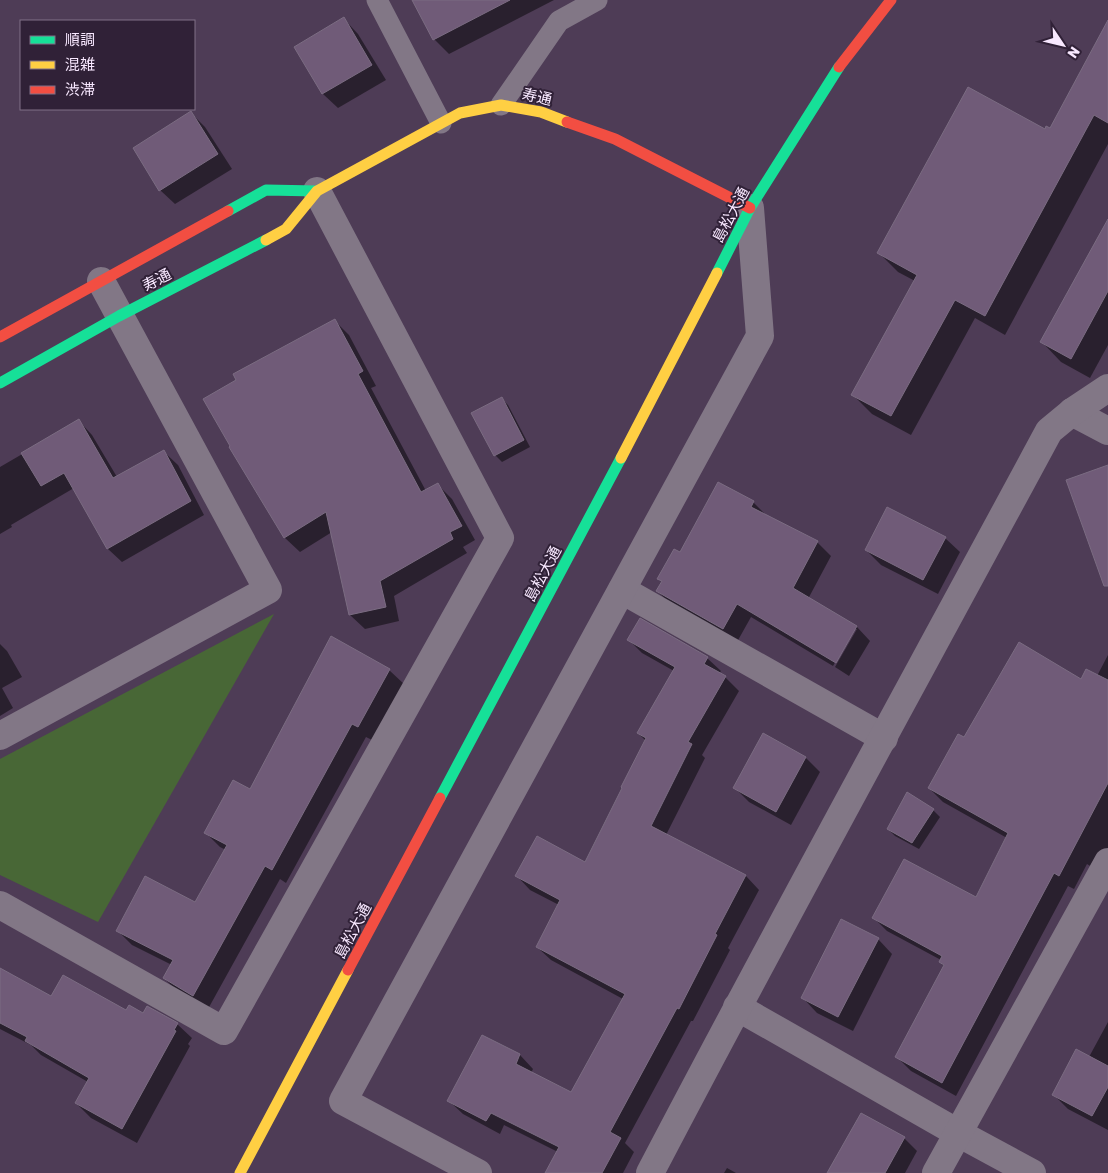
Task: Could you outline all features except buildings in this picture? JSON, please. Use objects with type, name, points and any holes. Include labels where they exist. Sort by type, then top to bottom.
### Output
[{"type":"street","name":"島松大通","points":[[240,1173],[648,408],[750,208],[842,62],[891,0]]},
{"type":"street","name":"寿通","points":[[0,383],[119,316],[286,229],[317,191],[460,113],[501,105],[541,112],[615,139],[750,208]]},
{"type":"street","name":"寿通","points":[[0,337],[266,190],[317,191]]},
{"type":"street","points":[[0,905],[224,1031],[500,538],[317,191]]},
{"type":"street","points":[[478,1173],[343,1101],[760,336],[750,208]]},
{"type":"street","points":[[0,736],[268,590],[101,281]]},
{"type":"street","points":[[650,1173],[1049,430],[1108,388]]},
{"type":"street","points":[[1072,412],[1108,431]]},
{"type":"street","points":[[622,590],[884,738]]},
{"type":"street","points":[[936,1173],[1108,862]]},
{"type":"street","points":[[737,1008],[1032,1173]]},
{"type":"lane","points":[[377,0],[441,123]]},
{"type":"lane","points":[[501,105],[559,21],[597,0]]},
{"type":"green space","points":[[274,614],[98,922],[0,875],[0,759]]},
{"type":"traffic: fast","points":[[717,273],[750,208],[839,67]]},
{"type":"traffic: fast","points":[[228,211],[266,190],[317,191]]},
{"type":"traffic: fast","points":[[0,383],[119,316],[266,240]]},
{"type":"traffic: fast","points":[[440,798],[621,458]]},
{"type":"traffic: slow","points":[[266,240],[286,229],[317,191],[460,113],[501,105],[541,112],[567,122]]},
{"type":"traffic: slow","points":[[621,458],[717,273]]},
{"type":"traffic: slow","points":[[240,1173],[348,970]]},
{"type":"traffic: jam","points":[[839,67],[891,0]]},
{"type":"traffic: jam","points":[[567,122],[615,139],[750,208]]},
{"type":"traffic: jam","points":[[0,337],[228,211]]},
{"type":"traffic: jam","points":[[348,970],[440,798]]}]
